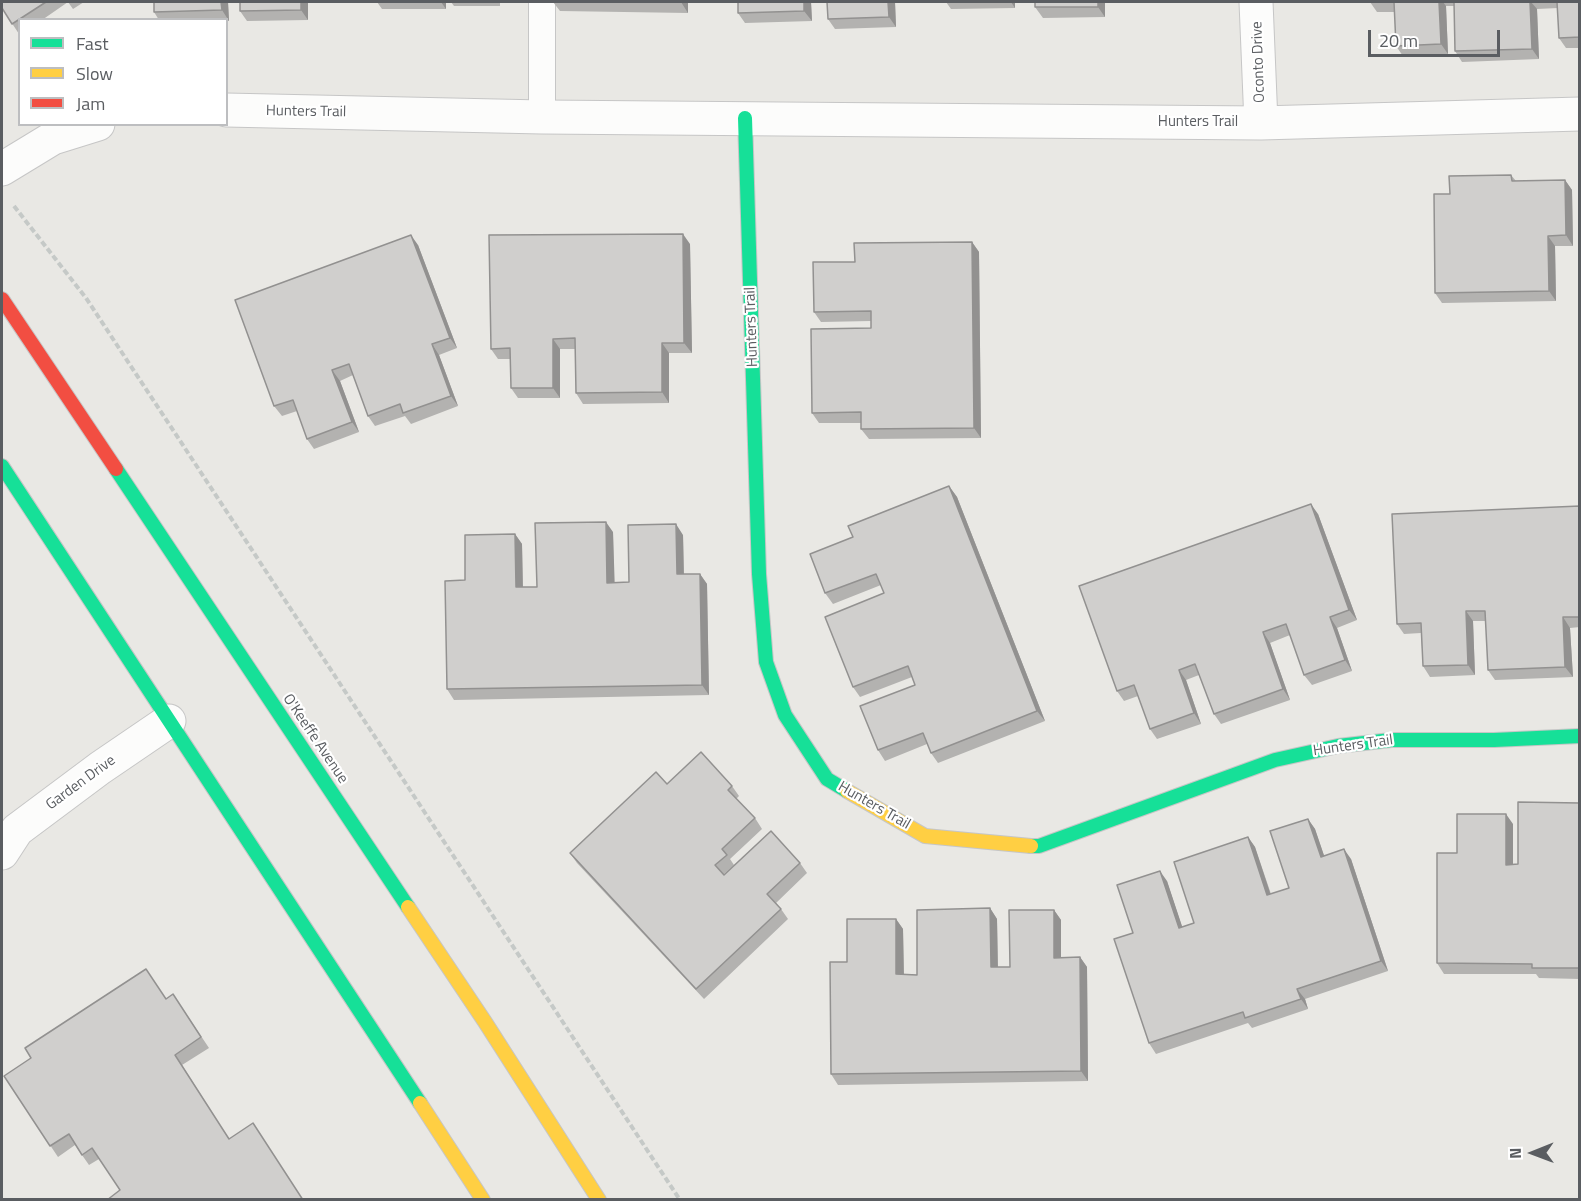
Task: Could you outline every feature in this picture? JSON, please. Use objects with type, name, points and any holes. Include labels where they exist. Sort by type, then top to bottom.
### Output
[{"type":"street","name":"Oconto Drive","points":[[1256,2],[1261,123]]},
{"type":"street","name":"Hunters Trail","points":[[228,110],[542,117],[1261,123],[1580,114]]},
{"type":"street","name":"Hunters Trail","points":[[745,118],[759,574],[766,662],[785,715],[827,779],[925,837],[1040,846],[1275,760],[1338,746],[1391,740],[1494,740],[1580,736]]},
{"type":"street","points":[[2,169],[53,138],[92,126]]},
{"type":"street","name":"O'Keeffe Avenue","points":[[2,298],[485,1022],[599,1200]]},
{"type":"street","points":[[2,466],[483,1200]]},
{"type":"street","name":"Garden Drive","points":[[2,853],[17,830],[168,721]]},
{"type":"lane","points":[[542,2],[542,117]]},
{"type":"path","points":[[18,211],[86,298],[680,1200]]},
{"type":"building","points":[[2,2],[46,2],[12,24],[2,8]]},
{"type":"building","points":[[154,2],[221,2],[222,10],[154,12]]},
{"type":"building","points":[[240,2],[301,2],[301,10],[240,11]]},
{"type":"building","points":[[738,2],[804,2],[804,11],[738,13]]},
{"type":"building","points":[[827,2],[888,2],[889,17],[828,19]]},
{"type":"building","points":[[1035,2],[1098,2],[1098,7],[1035,7]]},
{"type":"building","points":[[1394,2],[1439,2],[1441,44],[1396,46]]},
{"type":"building","points":[[1454,2],[1530,2],[1532,49],[1455,51]]},
{"type":"building","points":[[1557,2],[1580,2],[1580,37],[1559,38]]},
{"type":"building","points":[[1511,175],[1512,181],[1565,180],[1566,235],[1548,236],[1549,291],[1435,293],[1434,194],[1450,194],[1449,176]]},
{"type":"building","points":[[683,234],[684,343],[662,343],[662,392],[576,393],[575,338],[553,339],[553,388],[511,388],[510,348],[491,349],[489,235]]},
{"type":"building","points":[[411,235],[450,338],[432,344],[451,396],[403,413],[400,404],[368,416],[349,364],[332,370],[352,422],[307,439],[293,400],[274,406],[235,300]]},
{"type":"building","points":[[972,242],[974,428],[861,429],[861,412],[812,413],[811,329],[871,328],[871,311],[814,312],[813,262],[855,262],[854,243]]},
{"type":"building","points":[[949,486],[1037,711],[931,753],[923,733],[878,750],[860,706],[915,685],[908,666],[853,687],[825,617],[884,593],[876,574],[825,593],[810,554],[853,537],[848,526]]},
{"type":"building","points":[[1311,504],[1349,610],[1330,617],[1345,660],[1304,675],[1286,624],[1263,632],[1283,689],[1214,714],[1195,664],[1179,670],[1194,713],[1150,729],[1134,685],[1117,691],[1079,586]]},
{"type":"building","points":[[1580,506],[1580,617],[1563,617],[1565,667],[1488,670],[1485,611],[1466,611],[1468,665],[1423,666],[1421,623],[1397,624],[1392,514]]},
{"type":"building","points":[[606,522],[607,583],[629,582],[628,525],[676,524],[677,574],[700,574],[702,685],[447,689],[445,581],[465,580],[465,535],[515,534],[516,587],[537,587],[535,523]]},
{"type":"building","points":[[701,752],[732,786],[728,790],[755,818],[722,849],[727,855],[715,865],[724,875],[771,831],[800,863],[767,894],[781,909],[696,989],[570,853],[656,772],[667,784]]},
{"type":"building","points":[[1518,802],[1580,803],[1580,968],[1532,968],[1532,964],[1437,963],[1437,853],[1457,853],[1457,814],[1506,814],[1506,865],[1518,864]]},
{"type":"building","points":[[1308,819],[1321,857],[1344,849],[1381,961],[1297,989],[1301,999],[1245,1018],[1243,1012],[1149,1043],[1114,939],[1133,933],[1117,885],[1160,871],[1179,928],[1194,923],[1174,862],[1248,837],[1267,895],[1289,888],[1270,831]]},
{"type":"building","points":[[990,908],[991,967],[1010,967],[1009,910],[1054,910],[1054,958],[1080,957],[1081,1071],[831,1074],[830,962],[847,962],[847,919],[896,919],[896,974],[917,975],[917,910]]},
{"type":"building","points":[[146,969],[166,999],[173,994],[201,1037],[175,1055],[229,1139],[253,1123],[303,1200],[107,1200],[120,1190],[92,1148],[82,1155],[69,1134],[50,1146],[4,1076],[31,1058],[25,1048]]},
{"type":"traffic: fast","points":[[745,118],[759,574],[766,662],[785,715],[827,779],[847,791]]},
{"type":"traffic: fast","points":[[2,466],[420,1103]]},
{"type":"traffic: fast","points":[[116,469],[408,907]]},
{"type":"traffic: fast","points":[[1031,846],[1039,846],[1275,760],[1338,746],[1391,740],[1494,740],[1580,736]]},
{"type":"traffic: slow","points":[[847,791],[925,836],[1031,846]]},
{"type":"traffic: slow","points":[[408,907],[599,1200]]},
{"type":"traffic: slow","points":[[420,1103],[483,1200]]},
{"type":"traffic: jam","points":[[2,299],[116,469]]}]
